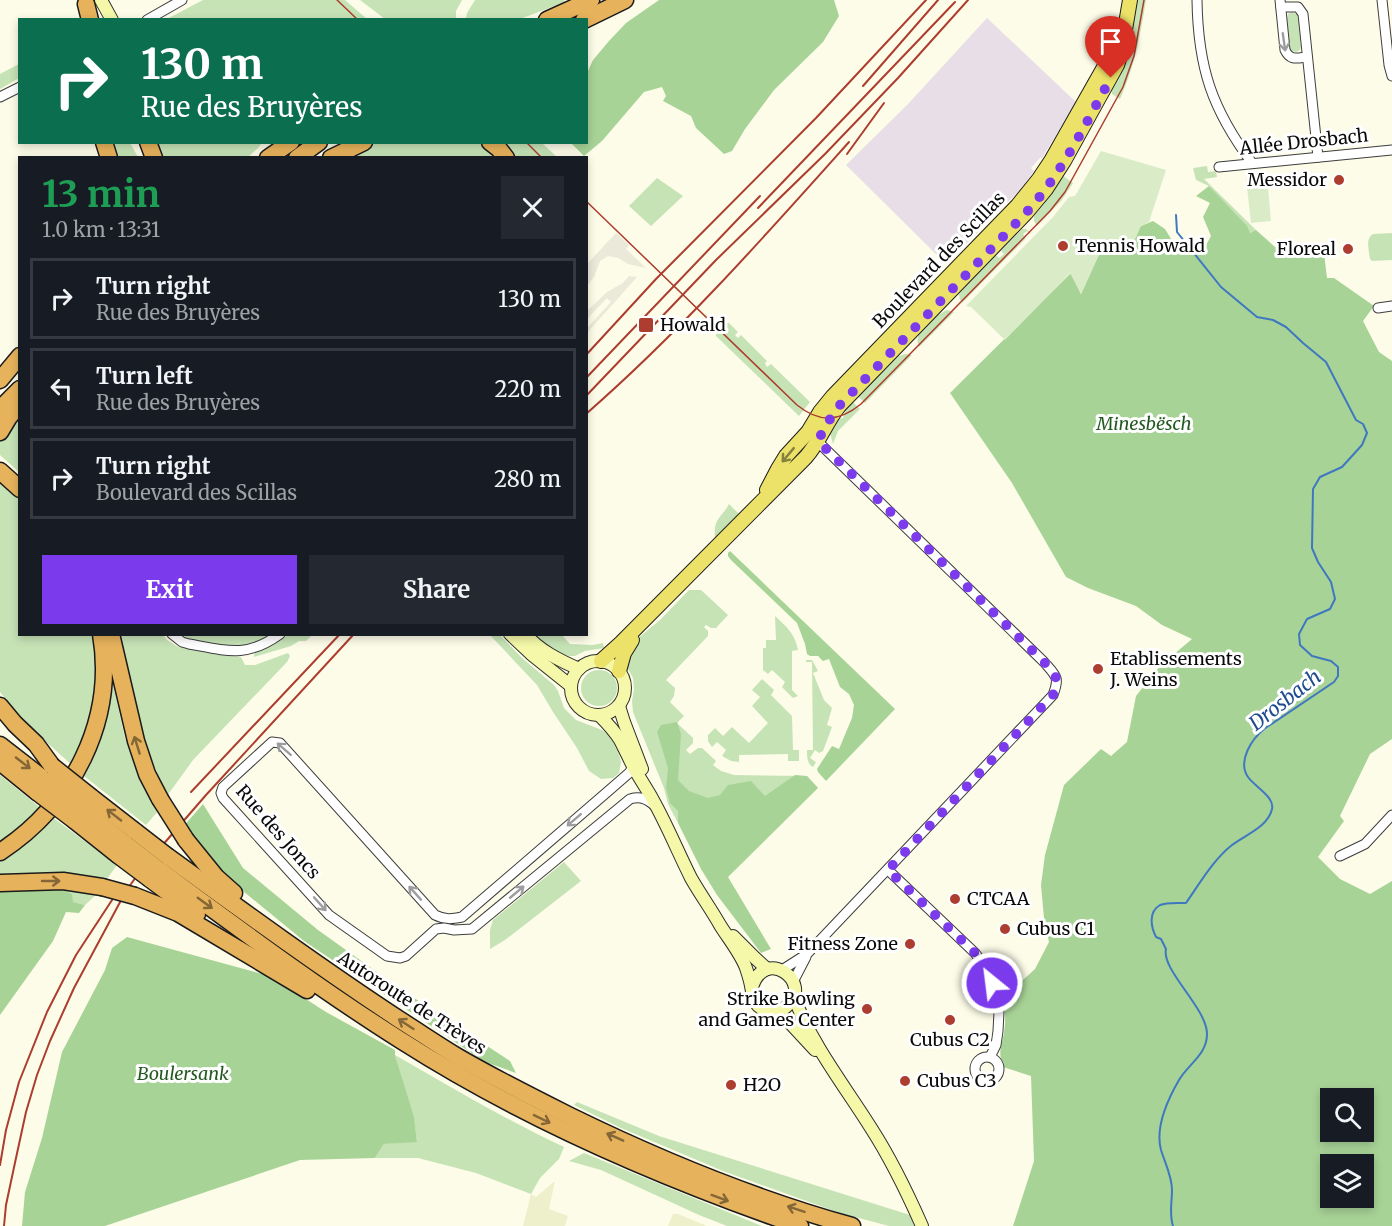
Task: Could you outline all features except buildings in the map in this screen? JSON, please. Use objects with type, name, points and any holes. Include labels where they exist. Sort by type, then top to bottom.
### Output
[{"type":"highway","points":[[551,18],[591,0]]},
{"type":"highway","points":[[588,18],[625,0]]},
{"type":"highway","points":[[259,156],[269,144]]},
{"type":"highway","points":[[271,156],[288,144]]},
{"type":"highway","points":[[300,156],[316,144]]},
{"type":"highway","points":[[324,156],[341,144]]},
{"type":"highway","points":[[336,156],[359,144]]},
{"type":"highway","points":[[493,144],[504,156]]},
{"type":"highway","points":[[0,367],[18,362]]},
{"type":"highway","points":[[0,380],[18,363]]},
{"type":"highway","points":[[0,393],[18,364]]},
{"type":"highway","points":[[0,410],[18,391]]},
{"type":"highway","points":[[0,432],[18,406]]},
{"type":"highway","points":[[2,468],[18,478]]},
{"type":"highway","points":[[2,468],[18,487]]},
{"type":"highway","points":[[0,852],[44,817],[68,785],[83,758],[96,727],[101,701],[104,666],[101,636]]},
{"type":"highway","points":[[111,636],[136,741],[147,774],[160,799],[186,840],[216,877],[301,954]]},
{"type":"highway","points":[[0,706],[36,744],[45,779]]},
{"type":"highway","name":"Autoroute de Trèves","points":[[0,726],[45,779]]},
{"type":"highway","name":"Autoroute de Trèves","points":[[0,745],[280,959],[403,1041],[538,1118],[703,1191],[800,1226]]},
{"type":"highway","points":[[0,762],[45,779],[158,868],[271,968]]},
{"type":"highway","name":"Autoroute de Trèves","points":[[158,868],[301,954],[455,1055],[535,1099],[617,1139],[687,1169],[852,1226]]},
{"type":"highway","points":[[0,883],[63,881],[102,887],[135,896],[178,913],[431,1066],[490,1092]]},
{"type":"main road","name":"Boulevard des Scillas","points":[[601,661],[763,501],[786,456],[813,437],[820,412],[832,396],[1017,205],[1039,179],[1125,30],[1130,0]]},
{"type":"main road","points":[[91,9],[108,18]]},
{"type":"main road","name":"Boulevard des Scillas","points":[[619,671],[627,647],[658,606]]},
{"type":"main road","points":[[512,636],[571,686]]},
{"type":"main road","points":[[527,636],[552,657],[579,669]]},
{"type":"main road","points":[[601,661],[614,666],[624,679],[624,698],[613,711],[599,715],[590,714],[576,703],[571,686],[579,669],[585,664],[601,661]]},
{"type":"main road","points":[[619,706],[655,803],[693,881],[746,965],[752,987]]},
{"type":"main road","points":[[599,715],[620,740],[655,803]]},
{"type":"main road","points":[[716,917],[767,969]]},
{"type":"main road","points":[[830,1066],[789,1022],[775,1012],[765,1010],[758,1005],[752,994],[752,987],[754,979],[760,973],[775,968],[789,975],[793,982],[794,998],[800,1014],[896,1170],[920,1221]]},
{"type":"main road","points":[[775,1012],[786,1007],[794,998]]},
{"type":"street","points":[[150,18],[182,0]]},
{"type":"street","points":[[1197,0],[1198,39],[1207,82],[1220,114],[1252,163]]},
{"type":"street","points":[[1382,0],[1392,76]]},
{"type":"street","points":[[1307,57],[1287,56],[1281,4],[1298,8],[1303,14],[1318,157]]},
{"type":"street","points":[[0,97],[18,88]]},
{"type":"street","name":"Allée Drosbach","points":[[1219,167],[1392,150]]},
{"type":"street","points":[[1378,308],[1392,306]]},
{"type":"street","points":[[782,970],[807,954],[888,870],[1053,695],[1057,684],[1056,676],[1044,662],[813,437]]},
{"type":"street","points":[[174,636],[189,644],[236,651],[255,649],[277,636]]},
{"type":"street","name":"Rue des Joncs","points":[[462,917],[442,919],[435,915],[280,743],[272,742],[223,787],[221,793],[223,798],[329,915],[387,956],[400,958],[406,956],[436,929],[472,929]]},
{"type":"street","points":[[633,767],[629,773],[462,917],[472,929],[630,799],[636,797],[655,803]]},
{"type":"street","points":[[606,793],[618,808]]},
{"type":"street","points":[[592,805],[604,819]]},
{"type":"street","points":[[1340,856],[1365,844],[1392,815]]},
{"type":"street","points":[[533,856],[544,869]]},
{"type":"street","points":[[888,870],[975,953],[988,971],[999,1012],[996,1045],[990,1057]]},
{"type":"street","points":[[793,982],[807,954]]},
{"type":"shaded area","points":[[987,18],[1076,102],[1042,158],[1031,168],[1034,171],[1020,190],[946,264],[846,165],[908,104]]},
{"type":"shaded area","points":[[616,233],[629,245],[626,249],[646,268],[608,256],[600,261],[594,277],[588,285],[588,263]]},
{"type":"shaded area","points":[[629,276],[637,277],[588,332],[588,327],[611,302],[607,298],[588,318],[588,310],[607,292],[623,283]]},
{"type":"green space","points":[[203,0],[345,0],[366,18],[169,18]]},
{"type":"green space","points":[[360,0],[462,0],[456,11],[456,18],[384,18]]},
{"type":"green space","points":[[475,0],[564,0],[565,2],[523,18],[466,18]]},
{"type":"green space","points":[[659,0],[834,0],[839,16],[823,42],[774,90],[732,151],[724,154],[696,128],[691,116],[663,101],[666,96],[662,87],[644,92],[602,141],[584,156],[572,144],[588,144],[588,71],[593,60],[626,23]]},
{"type":"green space","points":[[1137,0],[1146,0],[1142,26],[1130,74],[1120,99],[1109,91],[1125,57]]},
{"type":"green space","points":[[1292,12],[1298,15],[1301,46],[1296,52],[1291,51],[1289,47],[1287,19],[1288,14]]},
{"type":"green space","points":[[18,65],[18,79],[0,89],[0,74]]},
{"type":"green space","points":[[109,144],[131,144],[137,156],[114,156]]},
{"type":"green space","points":[[155,144],[261,144],[249,156],[162,156]]},
{"type":"green space","points":[[372,144],[482,144],[496,156],[350,156]]},
{"type":"green space","points":[[499,144],[543,144],[556,156],[510,156]]},
{"type":"green space","name":"Tennis Howald","points":[[1101,151],[1166,170],[1149,222],[1141,226],[1133,244],[1106,239],[1081,294],[1070,273],[1005,340],[971,307],[966,306],[1053,217],[1069,197],[1075,196]]},
{"type":"green space","points":[[1207,166],[1208,172],[1216,171],[1217,177],[1204,179],[1256,230],[1250,233],[1209,186],[1196,180],[1193,168]]},
{"type":"green space","points":[[1062,175],[1073,183],[1061,201],[1037,226],[1034,216]]},
{"type":"green space","points":[[1267,176],[1271,221],[1251,223],[1246,178]]},
{"type":"green space","points":[[657,178],[683,196],[651,226],[629,206]]},
{"type":"green space","name":"Minesbësch","points":[[1209,186],[1247,226],[1250,233],[1256,230],[1284,255],[1324,253],[1327,278],[1334,278],[1374,306],[1363,321],[1379,352],[1392,361],[1392,739],[1370,754],[1340,816],[1344,821],[1318,857],[1340,879],[1370,894],[1392,881],[1392,1226],[1013,1226],[1034,1161],[1031,1076],[1003,1067],[1001,1062],[1000,1053],[1005,1024],[1004,997],[1035,969],[1049,942],[1041,885],[1045,855],[1064,785],[1101,749],[1111,756],[1127,742],[1136,696],[1160,666],[1192,639],[1162,625],[1136,606],[1066,577],[1012,483],[950,393],[1071,273],[1081,294],[1106,239],[1118,240],[1153,221],[1165,229],[1173,242],[1194,253],[1205,247],[1211,236],[1203,217],[1210,203],[1196,196]]},
{"type":"green space","points":[[1022,229],[1026,229],[1031,233],[1027,231],[1023,234],[1026,238],[963,302],[960,300],[959,294],[981,267],[995,252],[1000,250],[996,255],[999,258],[1004,254],[1001,251]]},
{"type":"green space","points":[[1392,233],[1392,260],[1372,261],[1368,245],[1371,236]]},
{"type":"green space","points":[[947,310],[954,312],[919,347],[918,337],[922,330]]},
{"type":"green space","points":[[727,323],[738,332],[735,335],[738,338],[741,335],[767,361],[765,363],[767,367],[771,364],[810,402],[799,416],[716,336],[716,332]]},
{"type":"green space","points":[[912,355],[865,403],[856,394],[899,356]]},
{"type":"green space","points":[[851,400],[860,409],[838,431],[833,444],[830,433],[834,420],[843,418]]},
{"type":"green space","points":[[18,413],[18,471],[0,455],[0,439]]},
{"type":"green space","points":[[0,481],[18,498],[18,636],[94,636],[97,653],[93,712],[72,765],[25,721],[0,692]]},
{"type":"green space","points":[[729,504],[739,514],[715,538],[716,522]]},
{"type":"green space","points":[[730,551],[895,709],[826,781],[817,769],[832,746],[839,749],[852,718],[854,705],[849,694],[840,687],[829,659],[823,661],[818,656],[807,654],[797,623],[731,560],[728,556]]},
{"type":"green space","points":[[689,590],[701,590],[728,615],[716,628],[706,625],[704,627],[708,631],[708,636],[666,680],[675,688],[670,702],[684,716],[677,723],[693,738],[693,743],[686,750],[690,754],[702,748],[716,761],[713,765],[721,771],[734,775],[807,776],[818,788],[678,813],[678,823],[668,804],[664,788],[633,712],[633,678],[626,661],[637,639],[660,620]]},
{"type":"green space","points":[[775,616],[790,631],[798,650],[792,651],[792,690],[798,696],[793,698],[782,687],[785,682],[772,670],[768,674],[763,670],[763,648],[766,648],[766,640],[776,640]]},
{"type":"green space","points":[[117,636],[164,636],[178,647],[241,657],[245,665],[255,665],[288,653],[290,656],[287,662],[193,760],[167,796],[145,744]]},
{"type":"green space","points":[[184,636],[270,636],[246,646],[222,646]]},
{"type":"green space","points":[[285,636],[311,636],[306,641],[299,641],[291,646],[254,657],[254,654]]},
{"type":"green space","points":[[491,636],[501,636],[522,658],[554,685],[564,708],[576,720],[609,735],[621,762],[619,773],[613,778],[601,779],[589,771],[537,685]]},
{"type":"green space","points":[[536,636],[563,636],[570,644],[603,643],[604,648],[585,651],[575,656],[553,650]]},
{"type":"green space","points":[[806,660],[812,660],[818,671],[813,673],[824,700],[832,708],[827,725],[832,727],[823,751],[819,753],[815,750],[810,758],[816,762],[813,767],[808,762],[807,752],[807,750],[813,750],[812,662],[806,662]]},
{"type":"green space","points":[[599,670],[612,675],[617,688],[612,701],[599,706],[586,701],[581,688],[586,675]]},
{"type":"green space","points":[[111,676],[125,738],[140,780],[158,811],[146,825],[84,776],[104,728]]},
{"type":"green space","points":[[762,679],[774,690],[771,695],[792,716],[793,750],[799,750],[799,761],[788,761],[788,754],[739,755],[739,762],[731,761],[722,756],[726,750],[717,742],[712,747],[708,741],[708,735],[715,728],[723,736],[732,727],[749,743],[768,723],[752,706],[760,697],[752,690]]},
{"type":"green space","points":[[677,722],[681,734],[678,780],[689,791],[708,798],[720,795],[728,785],[751,781],[765,796],[795,775],[807,776],[818,788],[728,877],[771,949],[761,953],[717,895],[701,869],[678,823],[678,811],[670,803],[666,788],[668,768],[657,732],[661,725]]},
{"type":"green space","points":[[0,775],[43,810],[0,846]]},
{"type":"green space","points":[[203,804],[243,868],[318,930],[402,990],[510,1061],[516,1073],[485,1062],[304,941],[215,868],[182,828]]},
{"type":"green space","points":[[52,817],[117,865],[104,883],[0,878],[0,861],[26,843]]},
{"type":"green space","points":[[564,862],[581,881],[490,949],[490,930],[493,920]]},
{"type":"green space","points":[[53,886],[99,892],[85,905],[72,902]]},
{"type":"green space","points":[[53,886],[72,894],[73,902],[85,905],[79,913],[66,912],[53,941],[0,1015],[0,889]]},
{"type":"green space","name":"Boulersank","points":[[127,937],[270,976],[326,1012],[395,1050],[414,1117],[417,1142],[384,1144],[375,1158],[300,1160],[105,1226],[22,1226],[25,1192],[42,1138],[62,1052],[105,970],[112,948]]},
{"type":"green space","points":[[395,1055],[564,1147],[559,1159],[540,1178],[531,1194],[476,1173],[418,1158],[375,1158],[384,1144],[417,1141],[414,1120]]},
{"type":"green space","points":[[577,1102],[659,1136],[910,1215],[914,1226],[889,1226],[840,1213],[723,1171],[621,1128],[574,1105]]},
{"type":"green space","points":[[584,1153],[762,1226],[727,1226],[601,1170],[569,1161]]},
{"type":"green space","points":[[555,1181],[549,1209],[568,1216],[565,1226],[523,1226],[531,1194],[536,1197]]},
{"type":"green space","points":[[673,1214],[678,1214],[707,1226],[668,1226]]},
{"type":"waterway","name":"Drosbach","points":[[1173,1226],[1172,1185],[1161,1150],[1161,1123],[1167,1105],[1183,1074],[1201,1054],[1207,1034],[1200,1013],[1170,967],[1161,939],[1156,937],[1152,916],[1160,905],[1186,903],[1207,872],[1225,851],[1266,821],[1272,805],[1245,771],[1247,751],[1264,729],[1334,682],[1338,676],[1338,667],[1331,661],[1312,656],[1300,645],[1299,634],[1307,619],[1330,609],[1335,599],[1331,582],[1312,548],[1313,489],[1320,477],[1342,467],[1362,445],[1367,433],[1363,424],[1356,420],[1326,362],[1286,327],[1273,320],[1257,317],[1221,287],[1177,232],[1176,215]]},
{"type":"tram line","points":[[337,0],[356,18]]},
{"type":"tram line","points":[[588,203],[797,405],[813,415],[837,417],[861,404],[1050,211],[1065,192],[1123,87],[1134,56],[1144,0]]},
{"type":"tram line","points":[[528,144],[540,156]]},
{"type":"railway","points":[[588,353],[656,279],[816,118],[926,0]]},
{"type":"railway","points":[[863,86],[938,0]]},
{"type":"railway","points":[[588,394],[716,260],[825,154],[968,0]]},
{"type":"railway","points":[[758,208],[955,2]]},
{"type":"railway","points":[[847,154],[884,103]]},
{"type":"railway","points":[[588,412],[689,316],[849,142]]},
{"type":"railway","points":[[588,376],[760,196]]},
{"type":"railway","points":[[191,792],[338,636]]},
{"type":"railway","points":[[4,1226],[6,1205],[26,1112],[37,1075],[74,988],[126,891],[141,870],[206,795],[352,636]]},
{"type":"railway","points":[[0,1165],[6,1130],[19,1082],[47,1012],[76,955],[114,897]]},
{"type":"place","name":"Messidor","points":[[1339,180]]},
{"type":"place","name":"Tennis Howald","points":[[1063,246]]},
{"type":"place","name":"Floreal","points":[[1348,249]]},
{"type":"place","name":"Howald","points":[[646,325]]},
{"type":"place","name":"Etablissements J. Weins","points":[[1098,669]]},
{"type":"place","name":"CTCAA","points":[[955,899]]},
{"type":"place","name":"Cubus C1","points":[[1005,929]]},
{"type":"place","name":"Fitness Zone","points":[[910,944]]},
{"type":"place","name":"Strike Bowling and Games Center","points":[[867,1009]]},
{"type":"place","name":"Cubus C2","points":[[950,1020]]},
{"type":"place","name":"Cubus C3","points":[[905,1081]]},
{"type":"place","name":"H2O","points":[[731,1085]]},
{"type":"route","points":[[992,983],[988,971],[975,953],[888,870],[1053,695],[1057,684],[1056,676],[818,441],[839,406],[1038,200],[1064,161],[1111,78]]}]
